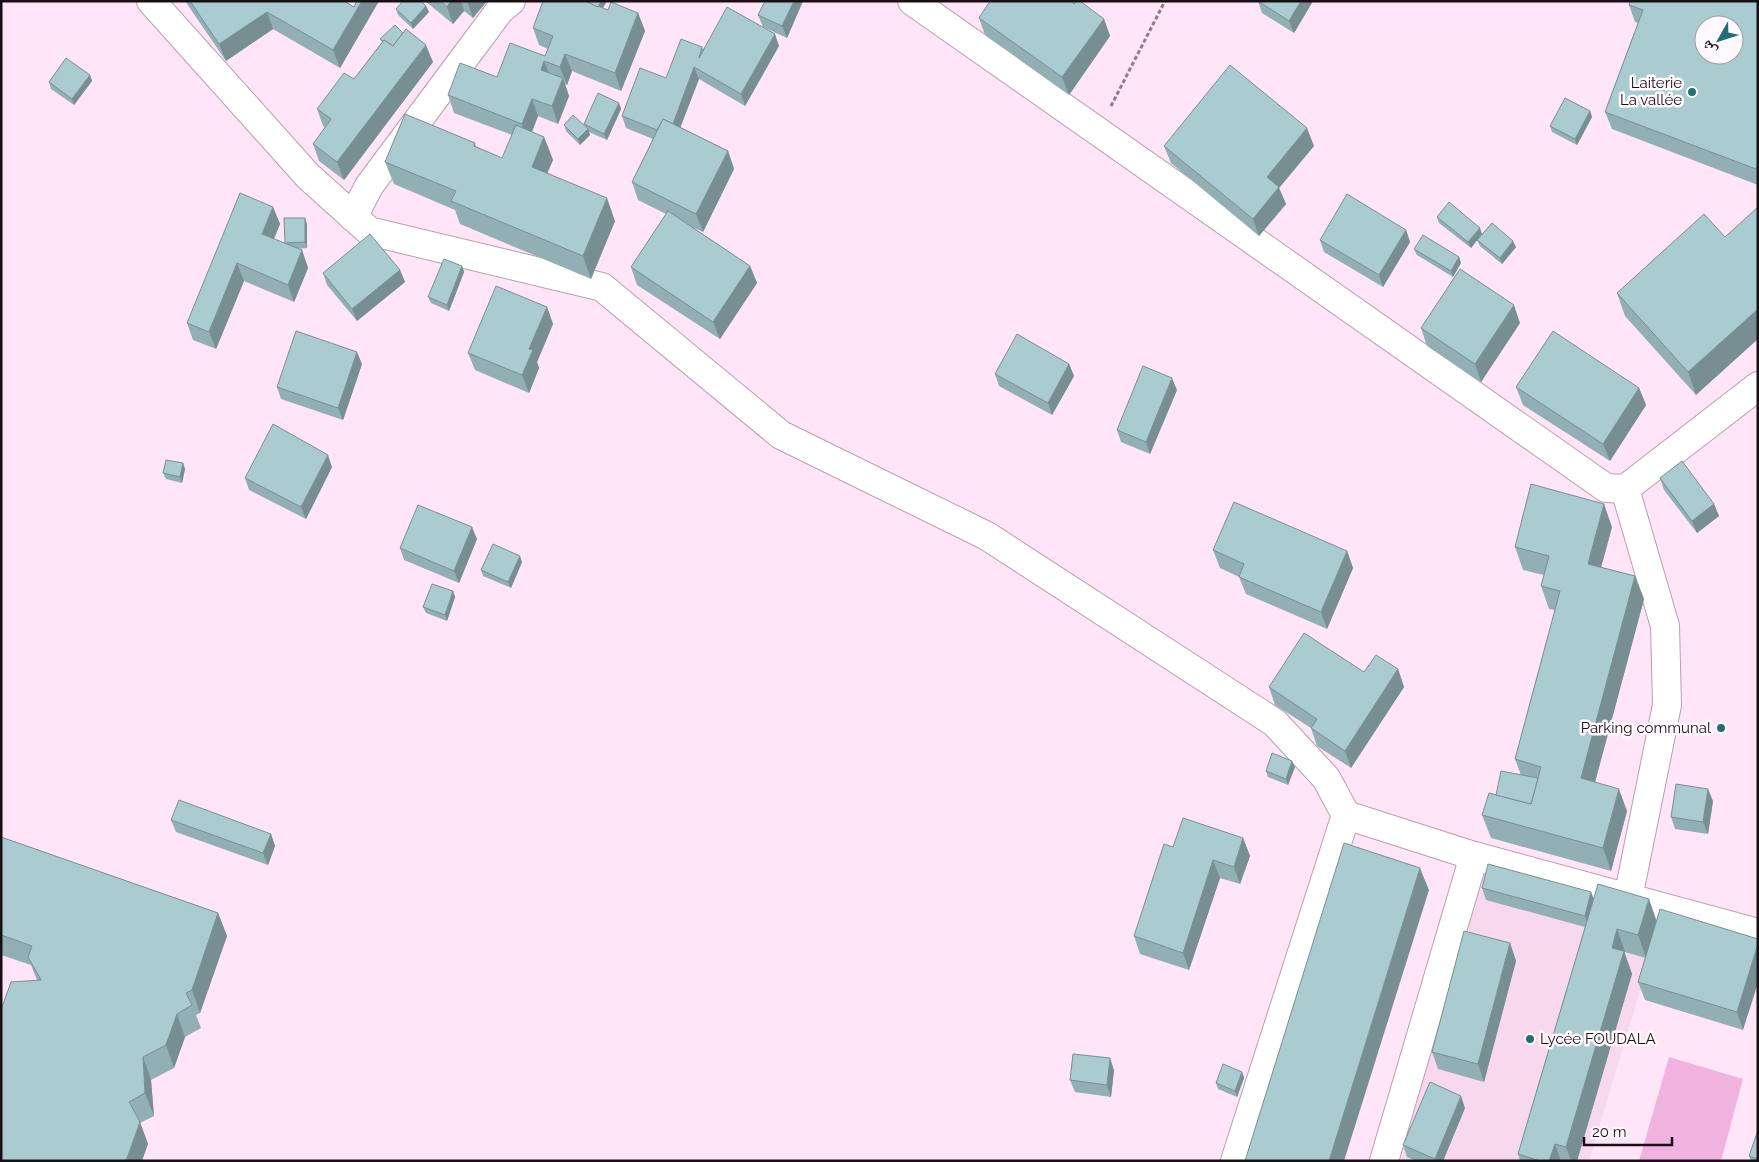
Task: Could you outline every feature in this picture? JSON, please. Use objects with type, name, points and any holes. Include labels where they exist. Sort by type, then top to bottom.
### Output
[{"type":"street","points":[[151,1],[308,176],[369,231],[602,286],[781,435],[987,536],[1275,723],[1326,778],[1346,815],[1474,856],[1758,933]]},
{"type":"street","points":[[353,217],[369,186],[500,10],[511,1]]},
{"type":"street","points":[[912,1],[1606,488],[1625,489],[1758,386]]},
{"type":"street","points":[[1625,489],[1665,626],[1667,705],[1628,898]]},
{"type":"street","points":[[1235,1161],[1346,815]]},
{"type":"street","points":[[1384,1161],[1474,856]]},
{"type":"path","points":[[1098,131],[1165,1]]},
{"type":"shaded area","name":"Lycée FOUDALA","points":[[1481,870],[1662,918],[1589,1161],[1401,1161]]},
{"type":"shaded area","points":[[1669,1057],[1743,1079],[1721,1161],[1639,1161]]},
{"type":"building","points":[[190,1],[344,1],[354,7],[357,1],[362,1],[333,50],[267,12],[219,44]]},
{"type":"building","points":[[403,1],[421,1],[426,6],[411,23],[396,9]]},
{"type":"building","points":[[440,1],[451,1],[447,7]]},
{"type":"building","points":[[543,1],[585,1],[608,10],[611,2],[638,13],[615,73],[565,54],[560,67],[544,61],[541,70],[563,78],[552,106],[532,99],[522,124],[448,95],[460,63],[497,77],[510,43],[545,56],[553,36],[533,28]]},
{"type":"building","points":[[585,1],[601,1],[598,7]]},
{"type":"building","points":[[765,1],[794,1],[782,26],[758,15]]},
{"type":"building","points":[[990,1],[1071,1],[1074,4],[1076,1],[1080,1],[1104,19],[1062,77],[979,18]]},
{"type":"building","points":[[1258,1],[1301,1],[1289,21]]},
{"type":"building","name":"Laiterie La vallée","points":[[1630,1],[1758,1],[1758,165],[1756,169],[1605,112],[1643,10],[1629,5]]},
{"type":"building","points":[[727,7],[775,34],[741,94],[694,67],[673,124],[663,119],[657,130],[622,116],[640,68],[666,78],[681,39],[702,47],[699,58]]},
{"type":"building","points":[[395,25],[403,33],[393,46],[380,39]]},
{"type":"building","points":[[406,29],[426,45],[337,162],[313,144],[331,119],[317,109],[344,73],[354,79],[384,40],[393,46]]},
{"type":"building","points":[[66,58],[90,75],[72,99],[49,82]]},
{"type":"building","points":[[1230,65],[1307,128],[1267,177],[1279,187],[1253,219],[1164,146]]},
{"type":"building","points":[[598,93],[619,103],[604,134],[584,124]]},
{"type":"building","points":[[1565,98],[1590,111],[1575,139],[1550,126]]},
{"type":"building","points":[[405,114],[475,143],[474,146],[502,158],[516,125],[544,137],[532,167],[607,198],[583,256],[451,201],[456,191],[385,162]]},
{"type":"building","points":[[573,115],[588,129],[578,139],[564,125]]},
{"type":"building","points":[[663,119],[728,151],[696,214],[632,182]]},
{"type":"building","points":[[240,193],[273,207],[262,234],[302,250],[288,285],[237,263],[209,332],[187,323]]},
{"type":"building","points":[[1347,194],[1406,230],[1379,275],[1320,240]]},
{"type":"building","points":[[1449,202],[1480,228],[1468,242],[1437,217]]},
{"type":"building","points":[[1758,207],[1758,309],[1688,372],[1617,293],[1704,214],[1725,237]]},
{"type":"building","points":[[668,211],[750,266],[713,322],[631,267]]},
{"type":"building","points":[[284,218],[305,218],[305,242],[285,243]]},
{"type":"building","points":[[1492,223],[1513,241],[1500,258],[1477,240]]},
{"type":"building","points":[[370,234],[400,270],[352,309],[323,273]]},
{"type":"building","points":[[1423,235],[1459,257],[1451,271],[1414,249]]},
{"type":"building","points":[[444,259],[462,266],[447,305],[428,297]]},
{"type":"building","points":[[1460,269],[1514,305],[1475,364],[1421,328]]},
{"type":"building","points":[[496,286],[547,307],[529,349],[533,350],[522,375],[468,353]]},
{"type":"building","points":[[296,331],[357,352],[338,408],[277,387]]},
{"type":"building","points":[[1553,331],[1639,388],[1603,444],[1516,387]]},
{"type":"building","points":[[1017,334],[1069,364],[1048,403],[995,374]]},
{"type":"building","points":[[1143,366],[1172,378],[1146,442],[1117,430]]},
{"type":"building","points":[[273,424],[328,455],[301,507],[245,478]]},
{"type":"building","points":[[166,460],[183,463],[180,477],[163,473]]},
{"type":"building","points":[[1682,461],[1714,504],[1692,521],[1660,478]]},
{"type":"building","points":[[1531,484],[1604,504],[1588,564],[1635,576],[1581,778],[1619,789],[1603,848],[1482,815],[1489,793],[1531,804],[1541,767],[1515,759],[1560,591],[1541,586],[1549,556],[1515,547]]},
{"type":"building","points":[[1234,502],[1347,551],[1321,612],[1239,577],[1244,564],[1213,550]]},
{"type":"building","points":[[418,505],[472,527],[454,571],[400,548]]},
{"type":"building","points":[[493,544],[520,556],[508,582],[481,570]]},
{"type":"building","points":[[432,584],[453,591],[445,615],[423,607]]},
{"type":"building","points":[[1304,633],[1364,672],[1376,655],[1398,669],[1345,751],[1311,728],[1317,719],[1269,687]]},
{"type":"building","points":[[1272,753],[1292,761],[1286,779],[1266,771]]},
{"type":"building","points":[[1501,771],[1538,778],[1531,804],[1496,795]]},
{"type":"building","points":[[1676,784],[1708,789],[1703,822],[1671,817]]},
{"type":"building","points":[[179,800],[271,834],[263,853],[171,820]]},
{"type":"building","points":[[1183,818],[1243,838],[1234,867],[1213,860],[1183,953],[1134,936],[1164,844],[1173,847]]},
{"type":"building","points":[[1,837],[218,913],[192,990],[186,993],[192,1005],[177,1014],[166,1045],[143,1057],[145,1093],[129,1102],[140,1122],[126,1161],[1,1161],[1,1010],[11,982],[41,980],[28,957],[32,946],[1,935]]},
{"type":"building","points":[[1344,843],[1420,868],[1329,1161],[1245,1161]]},
{"type":"building","points":[[1488,864],[1591,892],[1585,916],[1482,888]]},
{"type":"building","points":[[1598,884],[1649,899],[1638,935],[1617,929],[1612,948],[1624,951],[1566,1147],[1555,1144],[1549,1161],[1540,1161],[1518,1154]]},
{"type":"building","points":[[1660,909],[1758,939],[1737,1012],[1638,982]]},
{"type":"building","points":[[1464,931],[1510,943],[1478,1064],[1432,1052]]},
{"type":"building","points":[[1073,1054],[1110,1058],[1107,1085],[1070,1080]]},
{"type":"building","points":[[1223,1064],[1242,1072],[1235,1091],[1216,1083]]},
{"type":"building","points":[[1430,1082],[1461,1096],[1435,1159],[1403,1145]]},
{"type":"building","points":[[1758,1130],[1758,1159],[1749,1156]]},
{"type":"place","name":"Laiterie La vallée","points":[[1692,92]]},
{"type":"place","name":"Parking communal","points":[[1721,728]]},
{"type":"place","name":"Lycée FOUDALA","points":[[1530,1039]]}]
